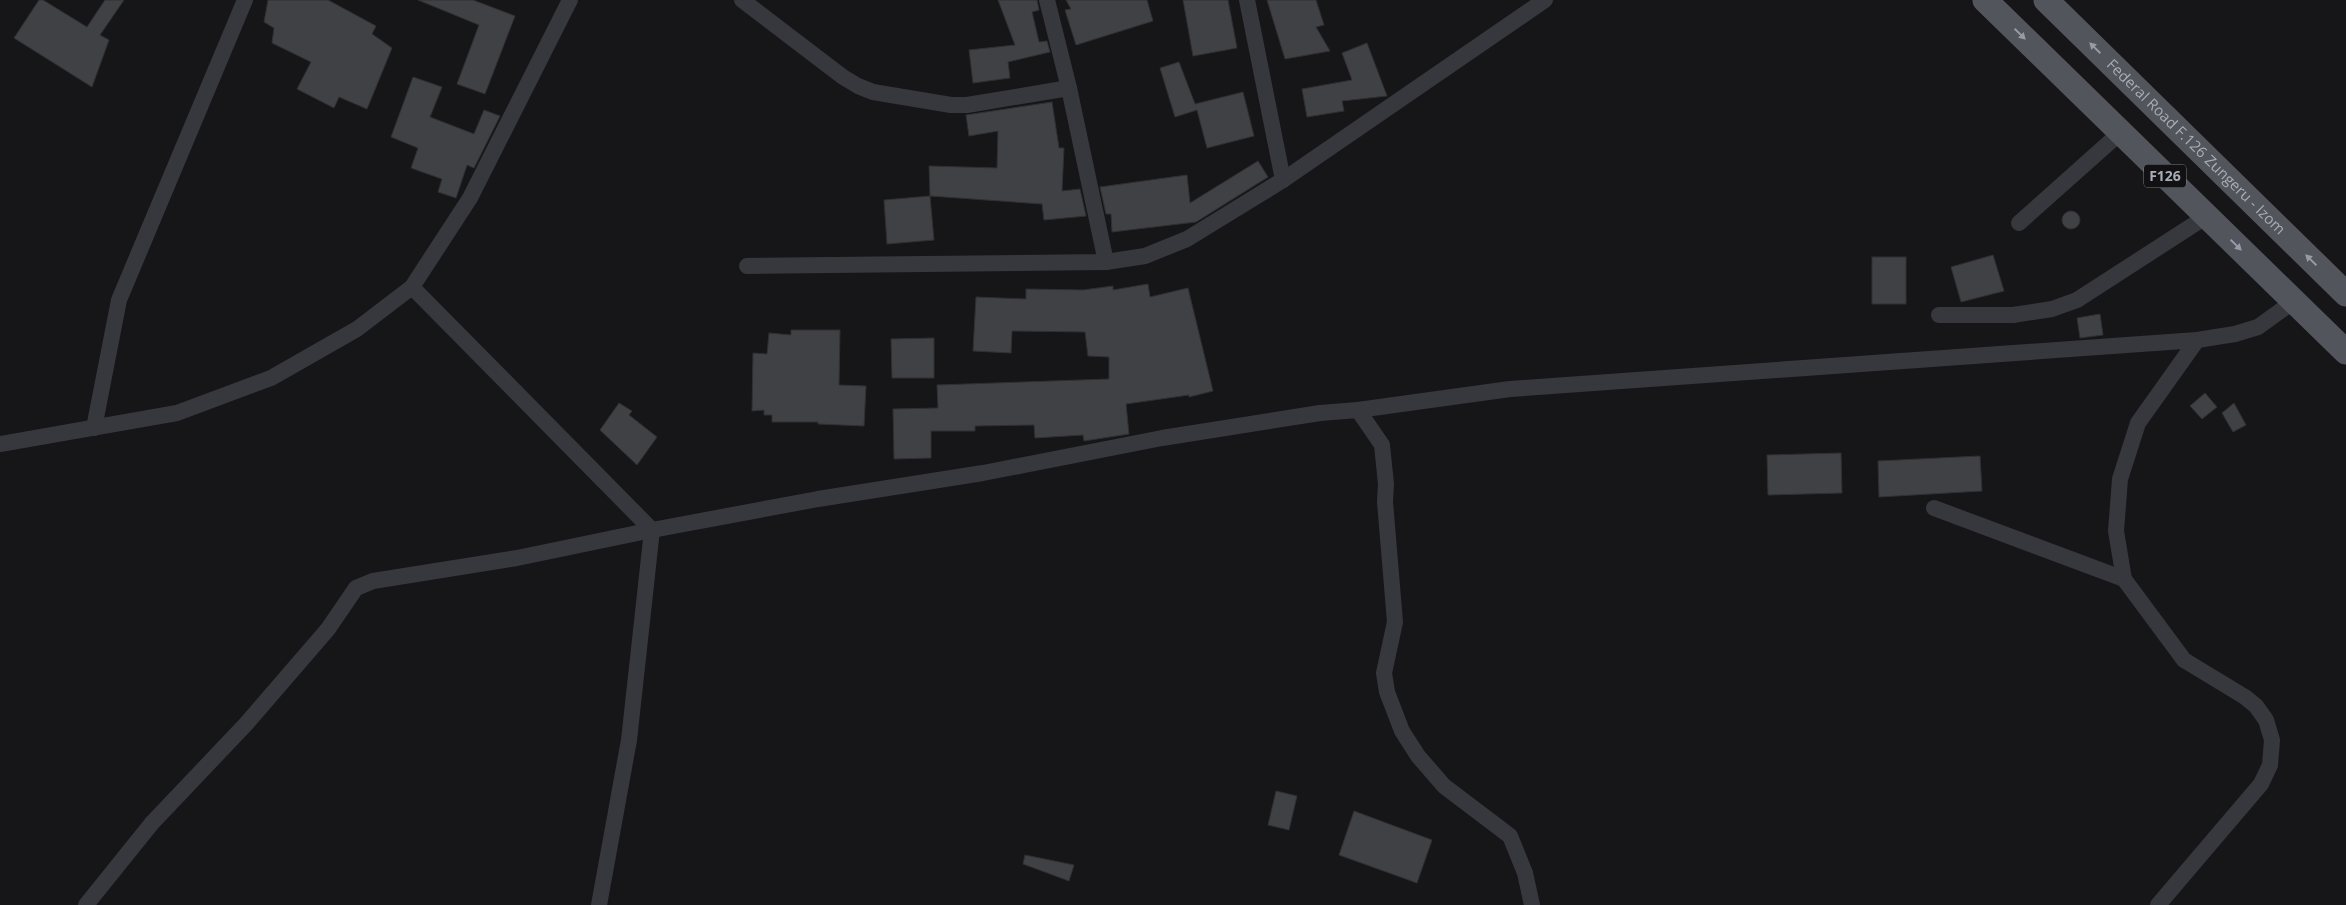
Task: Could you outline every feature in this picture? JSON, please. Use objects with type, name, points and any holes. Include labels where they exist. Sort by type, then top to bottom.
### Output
[{"type":"main road","name":"F126","points":[[1985,0],[2346,352]]},
{"type":"main road","name":"Federal Road F.126 Zungeru - Izom","points":[[2046,0],[2346,294]]},
{"type":"street","points":[[94,428],[119,300],[246,0]]},
{"type":"street","points":[[0,444],[178,413],[271,378],[357,329],[412,287],[470,198],[570,0]]},
{"type":"street","points":[[742,0],[843,77],[873,92],[951,105],[967,105],[1069,88]]},
{"type":"street","points":[[1046,0],[1069,88],[1106,262]]},
{"type":"street","points":[[1247,0],[1283,180]]},
{"type":"street","points":[[747,266],[1106,262],[1145,256],[1186,239],[1283,180],[1545,0]]},
{"type":"street","points":[[2019,223],[2121,132]]},
{"type":"street","points":[[1940,315],[2013,315],[2052,308],[2077,300],[2207,216]]},
{"type":"street","points":[[412,287],[652,530]]},
{"type":"street","points":[[86,905],[152,823],[246,724],[328,629],[356,588],[373,581],[517,558],[652,530],[818,499],[983,473],[1162,438],[1320,413],[1358,410],[1510,388],[2197,340],[2258,328],[2294,301]]},
{"type":"street","points":[[2158,905],[2261,784],[2270,765],[2272,740],[2266,720],[2256,706],[2184,660],[2124,579],[2116,531],[2120,479],[2124,464],[2138,423],[2197,340]]},
{"type":"street","points":[[1358,410],[1382,445],[1395,622],[1384,673],[1387,692],[1402,731],[1418,756],[1444,786],[1510,836],[1525,873],[1532,905]]},
{"type":"street","points":[[1934,508],[2124,579]]},
{"type":"street","points":[[600,905],[629,740],[652,530]]},
{"type":"building","points":[[39,0],[43,0],[87,27],[105,0],[124,0],[100,35],[109,40],[92,87],[14,38]]},
{"type":"building","points":[[268,0],[328,0],[376,26],[372,34],[392,48],[367,109],[339,97],[334,108],[297,89],[311,62],[272,43],[274,28],[264,22]]},
{"type":"building","points":[[418,0],[473,0],[515,16],[485,94],[457,84],[479,25]]},
{"type":"building","points":[[998,0],[1037,0],[1039,10],[1032,12],[1039,42],[1047,41],[1050,52],[1008,62],[1010,78],[973,83],[969,50],[1015,45]]},
{"type":"building","points":[[1066,0],[1147,0],[1153,21],[1076,45],[1065,10],[1071,9]]},
{"type":"building","points":[[1183,0],[1228,0],[1237,48],[1193,56]]},
{"type":"building","points":[[1267,0],[1316,0],[1324,25],[1316,27],[1330,51],[1285,59]]},
{"type":"building","points":[[1367,43],[1387,96],[1342,101],[1344,111],[1307,117],[1302,89],[1352,80],[1342,53]]},
{"type":"building","points":[[1179,62],[1195,104],[1243,92],[1254,136],[1207,148],[1197,110],[1175,117],[1160,68]]},
{"type":"building","points":[[413,77],[442,87],[430,117],[474,134],[484,110],[500,116],[474,168],[467,165],[456,198],[438,192],[442,179],[411,168],[418,148],[391,137]]},
{"type":"building","points":[[1052,102],[1059,148],[1064,148],[1062,191],[1080,189],[1086,216],[1044,220],[1042,204],[930,196],[929,166],[997,168],[998,131],[969,136],[966,115]]},
{"type":"building","points":[[1258,161],[1268,177],[1196,222],[1112,232],[1111,214],[1106,214],[1100,187],[1187,175],[1190,203]]},
{"type":"building","points":[[930,196],[934,240],[887,244],[884,200]]},
{"type":"building","points":[[2071,211],[2077,214],[2080,220],[2077,226],[2071,229],[2065,226],[2062,220],[2065,214]]},
{"type":"building","points":[[1993,255],[2004,291],[1961,302],[1951,267]]},
{"type":"building","points":[[1872,257],[1906,257],[1906,304],[1872,304]]},
{"type":"building","points":[[1148,284],[1150,297],[1188,288],[1213,391],[1189,397],[1189,395],[1126,404],[1129,434],[1084,441],[1083,435],[1035,438],[1034,425],[975,426],[975,431],[931,431],[931,458],[894,459],[893,409],[938,408],[937,385],[1109,379],[1109,357],[1088,356],[1085,332],[1012,331],[1011,353],[973,351],[976,297],[1026,299],[1026,289],[1083,290],[1113,286],[1113,290]]},
{"type":"building","points":[[2100,314],[2103,335],[2080,338],[2077,318]]},
{"type":"building","points":[[791,330],[840,330],[839,385],[866,386],[864,426],[818,424],[818,422],[772,422],[772,415],[764,415],[764,410],[752,411],[753,353],[767,354],[769,333],[791,335]]},
{"type":"building","points":[[934,338],[934,378],[892,378],[891,339]]},
{"type":"building","points":[[2205,393],[2217,407],[2202,419],[2190,406]]},
{"type":"building","points":[[619,403],[632,411],[629,415],[657,437],[637,465],[600,430]]},
{"type":"building","points":[[2234,403],[2246,425],[2233,432],[2222,413]]},
{"type":"building","points":[[1841,453],[1842,493],[1768,495],[1767,455]]},
{"type":"building","points":[[1980,456],[1982,491],[1879,497],[1878,461]]},
{"type":"building","points":[[1276,791],[1297,796],[1289,830],[1268,825]]},
{"type":"building","points":[[1354,811],[1432,840],[1417,883],[1339,855]]},
{"type":"building","points":[[1025,855],[1074,865],[1069,881],[1023,864]]}]
